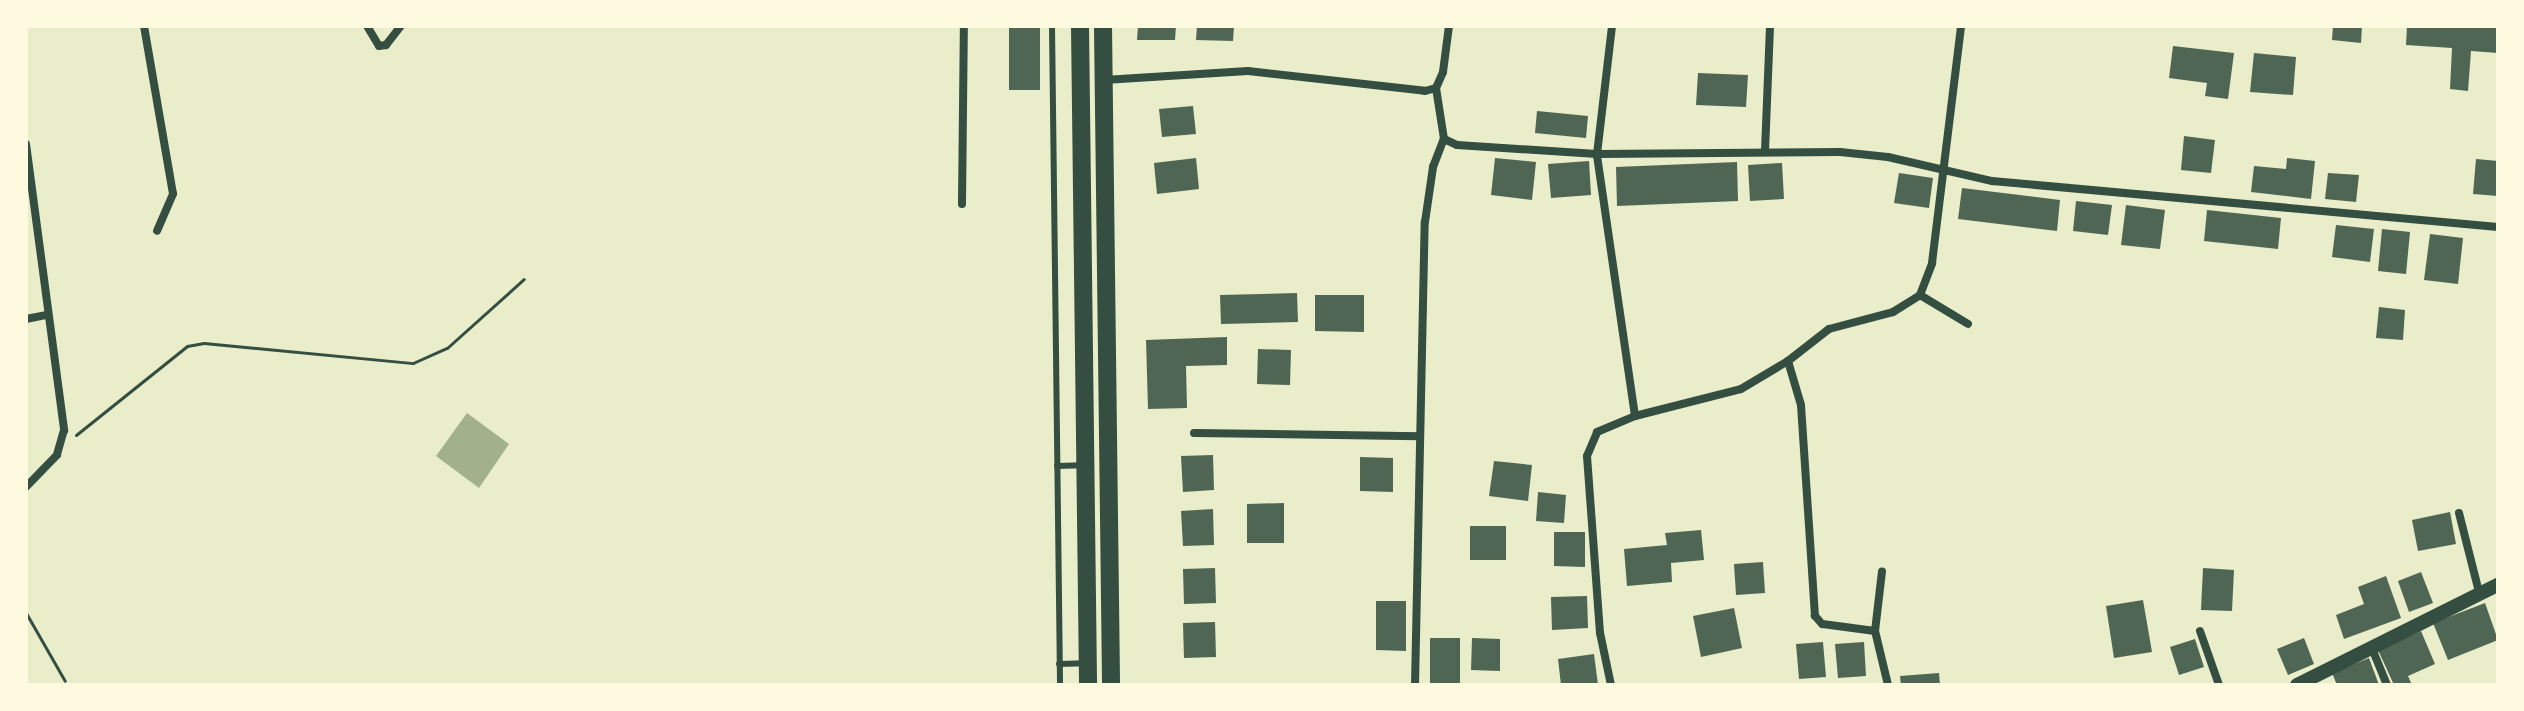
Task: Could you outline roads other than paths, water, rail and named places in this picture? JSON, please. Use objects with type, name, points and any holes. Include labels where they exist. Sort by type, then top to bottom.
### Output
[{"type":"main road","points":[[1080,26],[1088,685]]},
{"type":"main road","points":[[1103,26],[1111,685]]},
{"type":"street","points":[[144,26],[173,194],[157,231]]},
{"type":"street","points":[[367,26],[379,46],[386,45],[401,26]]},
{"type":"street","points":[[962,204],[964,26]]},
{"type":"street","points":[[1415,685],[1425,222],[1433,167],[1444,139],[1436,88],[1443,72],[1449,26]]},
{"type":"street","points":[[1612,26],[1597,154],[1635,416]]},
{"type":"street","points":[[1765,151],[1770,26]]},
{"type":"street","points":[[1611,685],[1600,633],[1587,456],[1597,432],[1635,416],[1741,389],[1788,361],[1829,329],[1893,312],[1920,295],[1932,263],[1961,26]]},
{"type":"street","points":[[1104,80],[1248,71],[1414,91],[1436,88]]},
{"type":"street","points":[[1444,139],[1457,145],[1597,154],[1765,151],[1888,157],[1992,181],[2498,227]]},
{"type":"street","points":[[26,144],[46,315],[63,415],[62,442],[50,466],[26,487]]},
{"type":"street","points":[[1920,295],[1968,324]]},
{"type":"street","points":[[26,319],[46,315]]},
{"type":"street","points":[[1788,361],[1801,405],[1815,616],[1830,627],[1875,631]]},
{"type":"street","points":[[1194,433],[1420,436]]},
{"type":"street","points":[[2459,513],[2479,592]]},
{"type":"street","points":[[1882,571],[1875,631],[1888,685]]},
{"type":"street","points":[[2297,685],[2370,646],[2498,585]]},
{"type":"street","points":[[2200,631],[2219,685]]},
{"type":"street","points":[[2370,646],[2387,685]]},
{"type":"lane","points":[[1052,26],[1060,685]]},
{"type":"lane","points":[[1057,466],[1085,464]]},
{"type":"lane","points":[[1059,664],[1088,663]]}]
